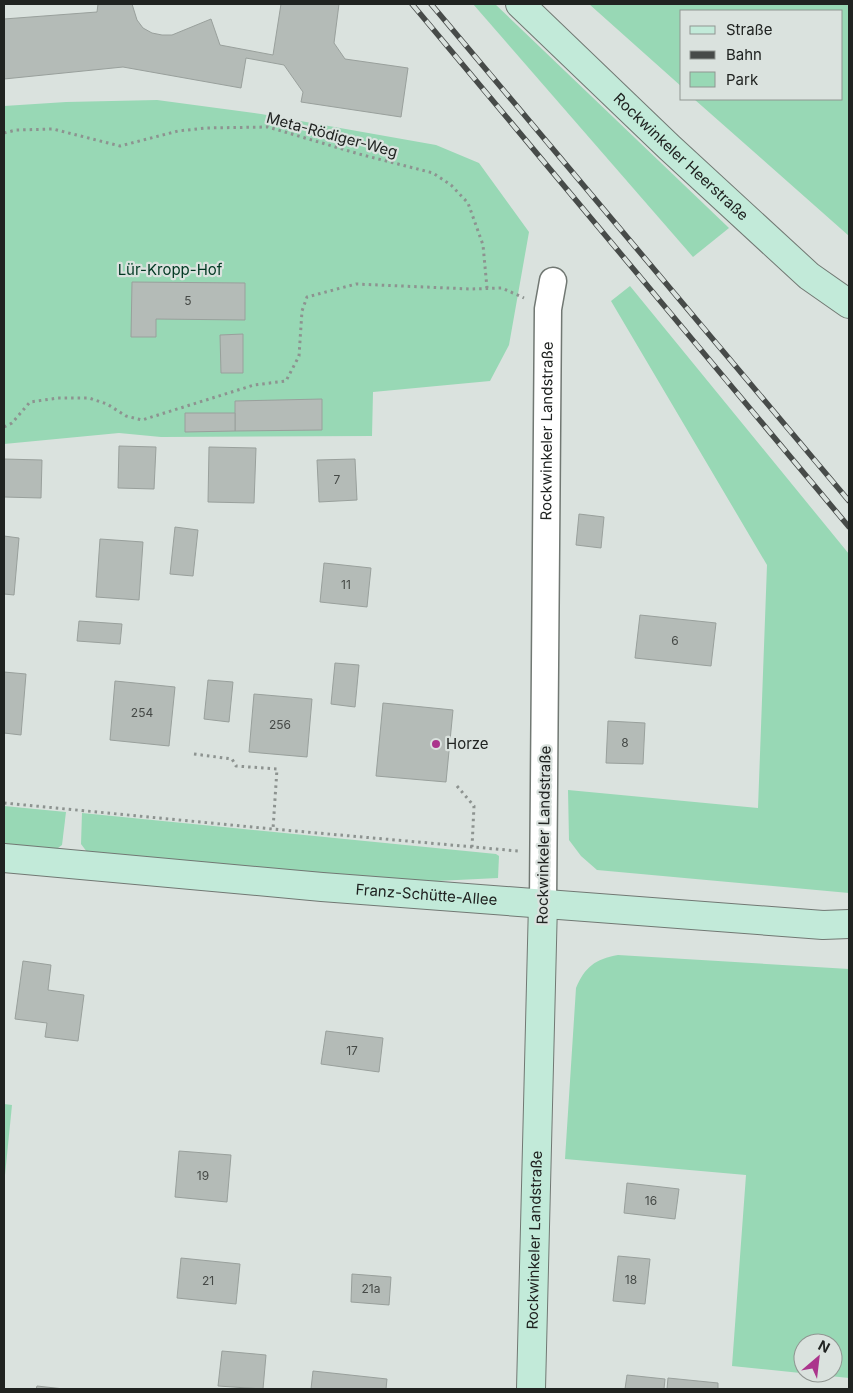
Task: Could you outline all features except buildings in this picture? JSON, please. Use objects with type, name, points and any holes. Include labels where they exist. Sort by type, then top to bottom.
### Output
[{"type":"main road","name":"Rockwinkeler Heerstraße","points":[[520,4],[669,147],[809,276],[849,304]]},
{"type":"main road","name":"Franz-Schütte-Allee","points":[[4,858],[322,887],[823,925],[849,924]]},
{"type":"main road","name":"Rockwinkeler Landstraße","points":[[530,1389],[543,903]]},
{"type":"street","name":"Rockwinkeler Landstraße","points":[[543,903],[548,309],[552,281]]},
{"type":"path","name":"Meta-Rödiger-Weg","points":[[4,133],[16,130],[53,129],[120,146],[178,131],[206,128],[268,127],[359,154],[434,173],[451,185],[468,203],[483,245],[487,288]]},
{"type":"path","points":[[4,427],[12,423],[30,402],[58,398],[89,398],[107,404],[126,416],[142,420],[254,385],[286,381],[299,356],[302,311],[307,297],[356,284],[502,288],[548,309]]},
{"type":"path","points":[[194,754],[232,759],[236,766],[277,769],[272,829]]},
{"type":"path","points":[[457,786],[474,806],[472,848]]},
{"type":"path","points":[[4,803],[519,851]]},
{"type":"green space","points":[[473,4],[495,4],[729,228],[693,257]]},
{"type":"green space","points":[[589,4],[849,4],[849,236],[695,100],[843,100],[843,10],[680,10],[680,85]]},
{"type":"green space","name":"Lür-Kropp-Hof","points":[[157,100],[261,114],[436,145],[479,163],[529,232],[509,345],[490,381],[373,392],[372,436],[161,437],[119,433],[4,444],[4,106],[66,102]]},
{"type":"green space","points":[[630,286],[849,554],[849,893],[597,870],[581,856],[569,840],[568,790],[758,808],[767,565],[611,301]]},
{"type":"green space","points":[[4,806],[66,812],[62,845],[50,854],[4,850]]},
{"type":"green space","points":[[82,813],[496,854],[499,856],[498,878],[396,883],[90,856],[81,844]]},
{"type":"green space","points":[[618,955],[849,969],[849,1378],[843,1377],[843,1333],[793,1333],[793,1372],[732,1366],[746,1175],[565,1159],[576,988],[587,969],[603,959]]},
{"type":"green space","points":[[4,1104],[12,1105],[4,1185]]},
{"type":"railway","points":[[412,4],[849,527]]},
{"type":"railway","points":[[431,4],[849,501]]},
{"type":"place","name":"Horze","points":[[436,744]]}]
